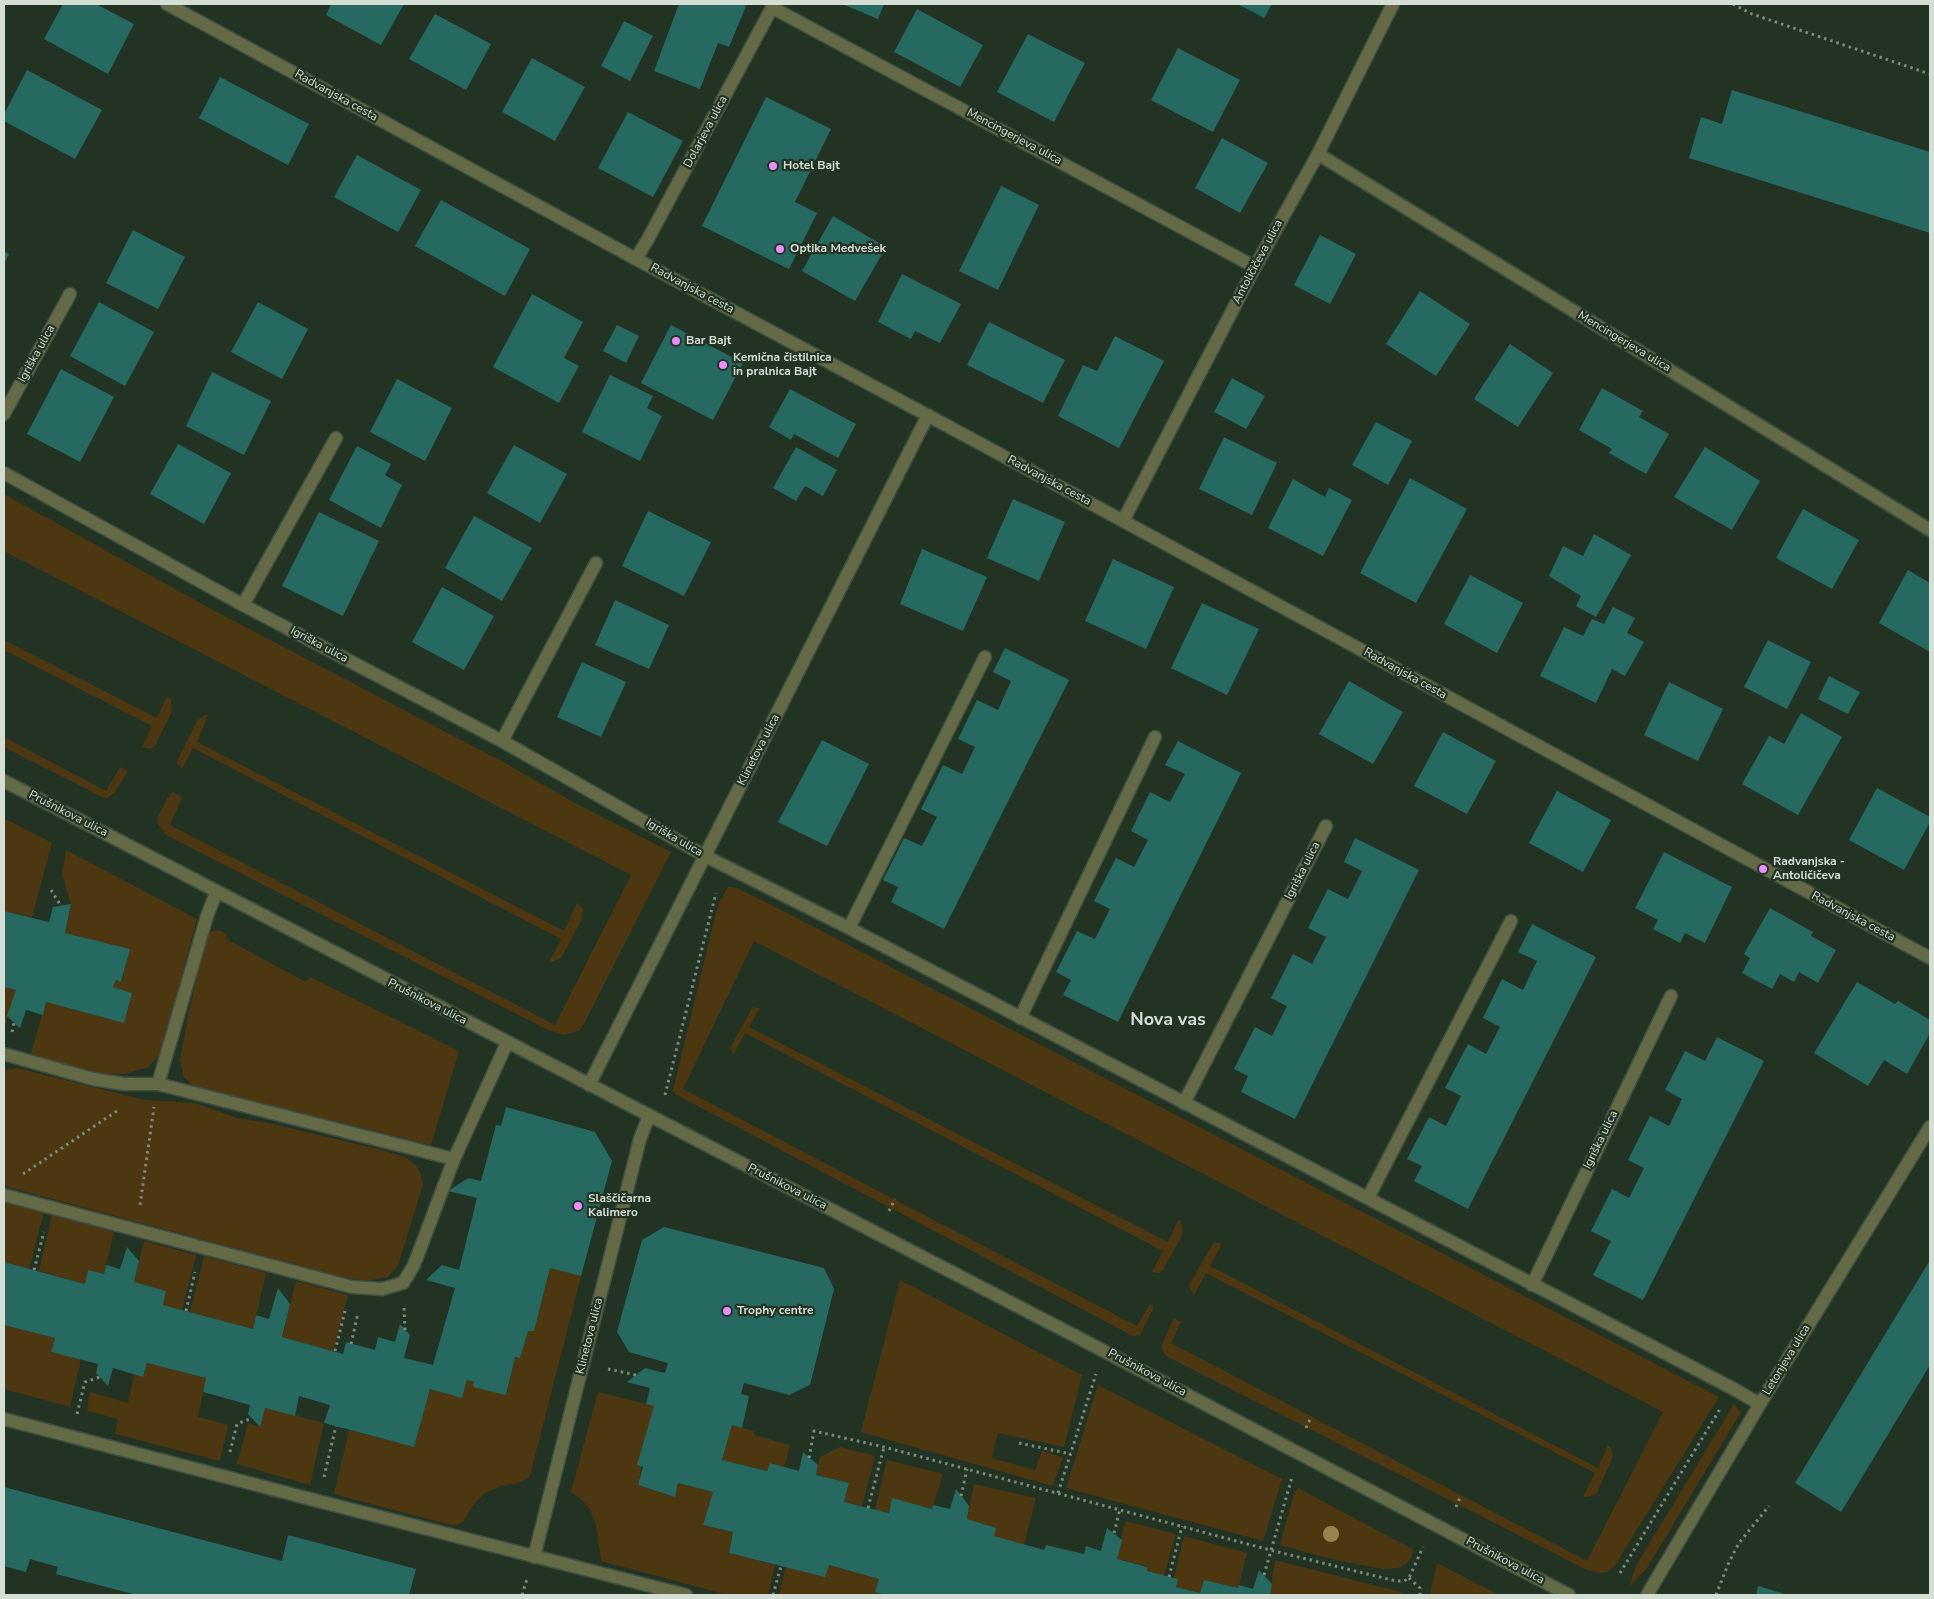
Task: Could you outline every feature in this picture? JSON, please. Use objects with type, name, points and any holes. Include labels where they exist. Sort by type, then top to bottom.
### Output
[{"type":"street","name":"Radvanjska cesta","points":[[167,4],[1930,958]]},
{"type":"street","name":"Antoličičeva ulica","points":[[1123,521],[1255,267],[1318,154],[1393,4]]},
{"type":"street","name":"Dolarjeva ulica","points":[[636,259],[648,240],[773,6]]},
{"type":"street","name":"Mencingerjeva ulica","points":[[773,6],[1255,267]]},
{"type":"street","name":"Mencingerjeva ulica","points":[[1318,154],[1930,530]]},
{"type":"street","name":"Igriška ulica","points":[[4,414],[70,294]]},
{"type":"street","name":"Klinetova ulica","points":[[589,1085],[928,415]]},
{"type":"street","points":[[242,605],[336,438]]},
{"type":"street","name":"Igriška ulica","points":[[4,473],[242,605],[502,741],[705,856],[849,928],[1760,1404]]},
{"type":"street","points":[[502,741],[596,563]]},
{"type":"street","points":[[849,928],[985,657]]},
{"type":"street","points":[[1020,1018],[1154,737]]},
{"type":"street","name":"Prušnikova ulica","points":[[4,782],[1094,1346],[1568,1595]]},
{"type":"street","name":"Igriška ulica","points":[[1184,1103],[1326,826]]},
{"type":"street","points":[[158,1084],[204,923],[216,893]]},
{"type":"street","points":[[1368,1198],[1511,921]]},
{"type":"street","name":"Igriška ulica","points":[[1532,1284],[1671,996]]},
{"type":"street","points":[[4,1195],[352,1286],[382,1290],[403,1283],[414,1265],[454,1159],[507,1043]]},
{"type":"street","points":[[4,1054],[93,1079],[124,1084],[158,1084],[454,1159]]},
{"type":"street","name":"Klinetova ulica","points":[[534,1557],[640,1138],[649,1116]]},
{"type":"street","name":"Letonjeva ulica","points":[[1647,1595],[1760,1404],[1930,1127]]},
{"type":"street","points":[[4,1418],[225,1477],[686,1595]]},
{"type":"path","points":[[1733,4],[1752,14],[1930,74]]},
{"type":"path","points":[[665,1096],[723,864]]},
{"type":"path","points":[[51,890],[61,906]]},
{"type":"path","points":[[20,1176],[158,1084]]},
{"type":"path","points":[[136,1230],[158,1084]]},
{"type":"path","points":[[888,1214],[895,1199]]},
{"type":"path","points":[[34,1270],[50,1207]]},
{"type":"path","points":[[186,1311],[202,1247]]},
{"type":"path","points":[[335,1351],[352,1286]]},
{"type":"path","points":[[351,1344],[358,1314]]},
{"type":"path","points":[[1058,1493],[1096,1374]]},
{"type":"path","points":[[71,1436],[85,1382],[100,1377]]},
{"type":"path","points":[[1620,1573],[1725,1401]]},
{"type":"path","points":[[1304,1431],[1311,1417]]},
{"type":"path","points":[[225,1477],[236,1424],[252,1418]]},
{"type":"path","points":[[318,1501],[336,1426]]},
{"type":"path","points":[[809,1458],[814,1430],[1270,1550],[1396,1581],[1404,1581],[1409,1578],[1423,1546]]},
{"type":"path","points":[[1019,1443],[1070,1454]]},
{"type":"path","points":[[868,1508],[884,1447]]},
{"type":"path","points":[[961,1496],[967,1469]]},
{"type":"path","points":[[1264,1575],[1292,1476]]},
{"type":"path","points":[[1456,1508],[1461,1495]]},
{"type":"path","points":[[1716,1595],[1729,1562],[1739,1544],[1769,1506]]},
{"type":"path","points":[[1114,1533],[1120,1509]]},
{"type":"path","points":[[1169,1577],[1182,1526]]},
{"type":"path","points":[[773,1595],[781,1566]]},
{"type":"path","points":[[1409,1578],[1420,1588],[1420,1595]]},
{"type":"shaded area","points":[[4,494],[213,610],[505,763],[575,803],[671,852],[579,1031],[564,1035],[548,1030],[166,835],[158,824],[158,817],[172,792],[182,797],[170,825],[555,1025],[631,875],[4,551]]},
{"type":"shaded area","points":[[4,640],[157,718],[167,696],[171,700],[172,711],[155,746],[150,749],[142,747],[152,726],[4,650]]},
{"type":"shaded area","points":[[204,715],[208,715],[197,742],[564,931],[577,903],[579,904],[583,909],[582,919],[561,958],[549,963],[561,939],[193,748],[182,769],[177,763],[178,759],[197,721]]},
{"type":"shaded area","points":[[4,737],[106,791],[120,767],[128,771],[115,792],[107,798],[102,797],[4,747]]},
{"type":"shaded area","points":[[4,818],[52,843],[32,917],[4,911]]},
{"type":"shaded area","points":[[66,850],[197,919],[160,1055],[148,1067],[125,1074],[98,1073],[45,1059],[31,1053],[46,1002],[124,1023],[132,993],[113,987],[116,980],[122,982],[129,949],[65,933],[71,904],[62,874]]},
{"type":"shaded area","points":[[728,887],[737,888],[783,911],[1719,1397],[1614,1567],[1607,1572],[1600,1573],[1587,1570],[1166,1356],[1162,1350],[1162,1344],[1174,1318],[1181,1322],[1171,1343],[1587,1561],[1663,1412],[754,941],[683,1089],[1137,1326],[1150,1304],[1154,1307],[1140,1335],[1133,1336],[675,1094],[673,1090],[716,913]]},
{"type":"shaded area","points":[[218,930],[227,934],[226,939],[306,982],[310,977],[459,1051],[431,1145],[193,1086],[183,1076],[180,1060],[206,939],[212,931]]},
{"type":"shaded area","points":[[4,987],[16,990],[4,1030]]},
{"type":"shaded area","points":[[753,1007],[760,1008],[749,1027],[1168,1242],[1178,1220],[1181,1221],[1183,1230],[1181,1237],[1163,1270],[1159,1273],[1152,1272],[1163,1251],[745,1033],[734,1054],[730,1048]]},
{"type":"shaded area","points":[[17,1068],[145,1100],[195,1103],[237,1118],[273,1124],[404,1157],[415,1164],[421,1174],[423,1185],[398,1265],[388,1277],[366,1281],[339,1276],[4,1186],[4,1070]]},
{"type":"shaded area","points":[[4,1203],[44,1212],[29,1269],[4,1262]]},
{"type":"shaded area","points":[[52,1215],[114,1232],[104,1274],[88,1270],[85,1284],[39,1271]]},
{"type":"shaded area","points":[[144,1241],[196,1255],[182,1310],[163,1305],[165,1291],[134,1282]]},
{"type":"shaded area","points":[[1214,1242],[1222,1244],[1210,1266],[1598,1468],[1608,1445],[1613,1456],[1597,1493],[1583,1497],[1595,1473],[1206,1273],[1194,1295],[1189,1285]]},
{"type":"shaded area","points":[[204,1256],[266,1273],[253,1329],[190,1312]]},
{"type":"shaded area","points":[[550,1268],[581,1276],[530,1476],[519,1483],[501,1486],[485,1493],[473,1505],[463,1522],[455,1526],[334,1494],[349,1430],[414,1447],[430,1389],[462,1398],[467,1380],[506,1395],[515,1357],[520,1358],[528,1331],[534,1331]]},
{"type":"shaded area","points":[[900,1280],[1082,1375],[1064,1447],[998,1433],[992,1458],[1035,1470],[1042,1451],[1063,1457],[1053,1486],[861,1432]]},
{"type":"shaded area","points":[[296,1281],[348,1295],[333,1351],[282,1337]]},
{"type":"shaded area","points":[[4,1325],[55,1338],[51,1352],[81,1359],[70,1407],[4,1389]]},
{"type":"shaded area","points":[[147,1363],[206,1378],[198,1417],[228,1425],[220,1461],[115,1434],[118,1419],[87,1411],[90,1392],[128,1403],[134,1374],[143,1377]]},
{"type":"shaded area","points":[[1098,1385],[1282,1479],[1263,1541],[1066,1488]]},
{"type":"shaded area","points":[[598,1392],[654,1406],[638,1485],[675,1497],[678,1483],[713,1492],[703,1525],[733,1532],[729,1553],[775,1565],[768,1595],[728,1595],[601,1561],[596,1525],[590,1509],[571,1492]]},
{"type":"shaded area","points":[[1734,1404],[1741,1412],[1647,1568],[1630,1586],[1637,1564]]},
{"type":"shaded area","points":[[265,1408],[324,1423],[310,1485],[237,1464],[248,1423],[260,1427]]},
{"type":"shaded area","points":[[732,1425],[754,1431],[754,1435],[790,1445],[784,1467],[770,1463],[767,1471],[722,1460]]},
{"type":"shaded area","points":[[840,1447],[875,1456],[862,1506],[844,1502],[849,1483],[816,1475],[820,1457]]},
{"type":"shaded area","points":[[887,1460],[943,1474],[932,1509],[892,1499],[889,1513],[875,1510]]},
{"type":"shaded area","points":[[974,1484],[1036,1498],[1024,1545],[994,1536],[996,1528],[967,1519]]},
{"type":"shaded area","points":[[1298,1488],[1414,1550],[1411,1558],[1406,1564],[1398,1568],[1382,1569],[1327,1558],[1280,1545],[1294,1494]]},
{"type":"shaded area","points":[[1125,1521],[1176,1534],[1164,1576],[1147,1571],[1147,1566],[1117,1559]]},
{"type":"shaded area","points":[[1184,1536],[1247,1553],[1238,1588],[1204,1580],[1200,1593],[1176,1587],[1178,1579],[1174,1578]]},
{"type":"shaded area","points":[[1275,1560],[1401,1592],[1400,1595],[1270,1595]]},
{"type":"shaded area","points":[[1437,1563],[1499,1595],[1430,1595]]},
{"type":"shaded area","points":[[829,1565],[879,1579],[876,1592],[886,1595],[779,1595],[786,1567]]},
{"type":"building","points":[[63,4],[96,4],[134,24],[108,74],[44,39]]},
{"type":"building","points":[[331,4],[404,4],[381,45],[326,15]]},
{"type":"building","points":[[679,4],[741,4],[746,6],[729,47],[718,43],[700,89],[654,71]]},
{"type":"building","points":[[842,4],[884,4],[878,19]]},
{"type":"building","points":[[1238,4],[1272,4],[1264,18]]},
{"type":"building","points":[[917,9],[983,45],[960,87],[894,52]]},
{"type":"building","points":[[435,14],[491,44],[466,90],[409,59]]},
{"type":"building","points":[[624,21],[653,36],[630,81],[601,66]]},
{"type":"building","points":[[1028,34],[1085,63],[1054,122],[997,92]]},
{"type":"building","points":[[1178,48],[1240,80],[1213,132],[1151,100]]},
{"type":"building","points":[[532,58],[585,87],[555,141],[502,112]]},
{"type":"building","points":[[27,70],[102,110],[75,159],[4,121],[4,114]]},
{"type":"building","points":[[220,77],[309,124],[288,165],[199,118]]},
{"type":"building","points":[[1732,90],[1930,152],[1930,233],[1689,158],[1701,117],[1722,124]]},
{"type":"building","name":"Hotel Bajt","points":[[766,97],[831,129],[795,202],[817,213],[789,269],[702,226]]},
{"type":"building","points":[[628,112],[683,141],[653,197],[598,168]]},
{"type":"building","points":[[1222,138],[1268,163],[1240,213],[1195,188]]},
{"type":"building","points":[[357,155],[421,190],[398,232],[334,197]]},
{"type":"building","points":[[1001,186],[1039,205],[998,290],[959,271]]},
{"type":"building","points":[[441,200],[530,249],[505,296],[415,246]]},
{"type":"building","points":[[833,216],[886,247],[855,301],[802,271]]},
{"type":"building","points":[[133,230],[185,257],[158,309],[106,283]]},
{"type":"building","points":[[1320,235],[1356,254],[1330,304],[1294,285]]},
{"type":"building","points":[[4,251],[9,254],[4,264]]},
{"type":"building","points":[[902,274],[961,304],[940,343],[915,331],[911,339],[878,322]]},
{"type":"building","points":[[1420,291],[1470,324],[1436,376],[1386,344]]},
{"type":"building","points":[[532,294],[583,322],[564,358],[579,366],[559,403],[493,367]]},
{"type":"building","points":[[99,302],[154,332],[125,386],[70,356]]},
{"type":"building","points":[[258,302],[308,329],[282,379],[231,352]]},
{"type":"building","points":[[989,322],[1065,360],[1043,403],[967,365]]},
{"type":"building","points":[[617,325],[639,336],[626,363],[603,351]]},
{"type":"building","points":[[671,325],[743,363],[713,420],[641,383]]},
{"type":"building","points":[[1115,336],[1164,361],[1119,448],[1058,416],[1083,365],[1097,371]]},
{"type":"building","points":[[1510,344],[1553,373],[1518,427],[1474,399]]},
{"type":"building","points":[[61,369],[114,397],[80,462],[27,434]]},
{"type":"building","points":[[212,372],[271,401],[244,455],[186,426]]},
{"type":"building","points":[[610,375],[653,396],[647,408],[662,416],[640,461],[582,432]]},
{"type":"building","points":[[1232,378],[1265,396],[1246,429],[1214,412]]},
{"type":"building","points":[[397,379],[452,408],[425,461],[370,432]]},
{"type":"building","points":[[1602,388],[1643,411],[1639,417],[1669,434],[1646,474],[1609,453],[1612,449],[1579,430]]},
{"type":"building","points":[[790,389],[856,424],[838,458],[794,434],[791,440],[769,427]]},
{"type":"building","points":[[1376,422],[1412,441],[1388,485],[1352,465]]},
{"type":"building","points":[[1224,437],[1277,463],[1252,515],[1199,489]]},
{"type":"building","points":[[178,444],[231,473],[204,524],[150,494]]},
{"type":"building","points":[[514,445],[567,474],[540,523],[487,493]]},
{"type":"building","points":[[357,446],[391,464],[385,475],[402,485],[381,528],[329,500]]},
{"type":"building","points":[[796,447],[837,470],[823,496],[805,486],[796,501],[773,488]]},
{"type":"building","points":[[1705,447],[1760,481],[1732,530],[1674,497]]},
{"type":"building","points":[[1410,478],[1467,509],[1416,603],[1360,573]]},
{"type":"building","points":[[1293,479],[1325,497],[1329,488],[1352,500],[1323,556],[1268,528]]},
{"type":"building","points":[[1013,499],[1065,522],[1039,581],[987,558]]},
{"type":"building","points":[[1803,509],[1859,540],[1832,589],[1776,558]]},
{"type":"building","points":[[648,511],[711,542],[684,596],[622,566]]},
{"type":"building","points":[[319,512],[379,541],[343,616],[282,586]]},
{"type":"building","points":[[474,516],[532,548],[502,601],[445,568]]},
{"type":"building","points":[[1594,534],[1631,555],[1596,617],[1576,606],[1581,596],[1549,576],[1563,546],[1583,556]]},
{"type":"building","points":[[922,549],[987,577],[963,631],[900,604]]},
{"type":"building","points":[[1113,559],[1174,587],[1146,649],[1085,621]]},
{"type":"building","points":[[1908,570],[1930,583],[1930,652],[1879,623]]},
{"type":"building","points":[[1470,575],[1523,603],[1497,653],[1444,624]]},
{"type":"building","points":[[442,587],[494,616],[464,670],[412,642]]},
{"type":"building","points":[[615,600],[669,625],[649,669],[595,645]]},
{"type":"building","points":[[1202,603],[1259,629],[1227,695],[1171,668]]},
{"type":"building","points":[[1613,607],[1635,618],[1627,633],[1644,642],[1625,676],[1612,669],[1596,703],[1540,676],[1564,627],[1583,636],[1592,619],[1604,624]]},
{"type":"building","points":[[1768,640],[1811,662],[1787,709],[1744,687]]},
{"type":"building","points":[[1005,648],[1069,680],[944,929],[891,902],[898,887],[883,880],[904,838],[922,846],[937,817],[921,809],[943,765],[962,774],[975,747],[958,739],[977,700],[998,710],[1011,681],[993,672]]},
{"type":"building","points":[[582,662],[626,682],[601,737],[557,717]]},
{"type":"building","points":[[1829,676],[1860,692],[1848,714],[1818,699]]},
{"type":"building","points":[[1349,681],[1403,712],[1373,764],[1319,734]]},
{"type":"building","points":[[1669,682],[1723,709],[1698,761],[1644,735]]},
{"type":"building","points":[[1801,713],[1842,737],[1798,815],[1742,784],[1769,736],[1784,744]]},
{"type":"building","points":[[1443,732],[1496,761],[1467,814],[1414,786]]},
{"type":"building","points":[[822,740],[869,764],[827,846],[778,822]]},
{"type":"building","points":[[1178,741],[1241,773],[1118,1022],[1063,995],[1071,980],[1056,972],[1077,931],[1095,939],[1110,909],[1094,901],[1116,858],[1134,867],[1148,840],[1131,831],[1150,792],[1170,802],[1185,774],[1165,765]]},
{"type":"building","points":[[1877,788],[1930,817],[1930,822],[1904,870],[1849,840]]},
{"type":"building","points":[[1557,791],[1611,820],[1583,872],[1529,843]]},
{"type":"building","points":[[1355,838],[1419,870],[1295,1119],[1241,1092],[1248,1076],[1234,1069],[1255,1027],[1272,1036],[1287,1006],[1271,998],[1293,954],[1312,964],[1326,937],[1308,928],[1328,889],[1348,899],[1362,871],[1344,862]]},
{"type":"building","points":[[1664,852],[1732,887],[1705,943],[1685,933],[1680,943],[1653,929],[1658,920],[1635,908]]},
{"type":"building","points":[[71,904],[65,933],[130,949],[121,982],[116,980],[113,987],[132,993],[124,1023],[46,1002],[43,1015],[26,1010],[20,1028],[7,1016],[16,990],[4,987],[4,911],[49,922],[53,907]]},
{"type":"building","points":[[1770,908],[1813,932],[1811,936],[1836,950],[1818,983],[1799,972],[1794,982],[1780,974],[1772,989],[1742,973],[1750,958],[1744,954]]},
{"type":"building","points":[[1532,924],[1596,957],[1468,1209],[1414,1181],[1422,1166],[1407,1159],[1429,1117],[1446,1126],[1461,1096],[1445,1088],[1468,1044],[1486,1054],[1500,1027],[1483,1018],[1502,979],[1523,990],[1537,961],[1518,952]]},
{"type":"building","points":[[1857,982],[1895,1004],[1898,1001],[1930,1020],[1930,1033],[1907,1074],[1884,1060],[1868,1086],[1814,1053]]},
{"type":"building","points":[[1717,1037],[1764,1061],[1643,1300],[1593,1275],[1611,1241],[1591,1231],[1612,1189],[1629,1198],[1644,1168],[1628,1160],[1650,1116],[1669,1126],[1682,1099],[1665,1090],[1685,1051],[1705,1061]]},
{"type":"building","points":[[506,1107],[595,1132],[612,1161],[581,1276],[550,1268],[534,1331],[528,1331],[520,1358],[515,1357],[506,1395],[473,1387],[474,1382],[467,1380],[462,1398],[430,1389],[414,1447],[324,1423],[330,1405],[299,1396],[295,1416],[265,1408],[260,1427],[248,1414],[250,1405],[203,1392],[206,1378],[147,1363],[143,1377],[113,1368],[108,1386],[96,1373],[98,1364],[51,1352],[55,1338],[4,1325],[4,1262],[85,1284],[88,1270],[104,1274],[106,1265],[120,1269],[127,1247],[139,1261],[134,1282],[166,1291],[163,1305],[253,1329],[256,1315],[269,1319],[278,1288],[290,1304],[282,1337],[343,1354],[346,1342],[375,1350],[378,1337],[395,1342],[400,1324],[410,1335],[404,1358],[433,1365],[455,1288],[426,1280],[442,1265],[459,1270],[477,1198],[448,1191],[468,1178],[481,1181],[496,1125],[501,1126]]},
{"type":"building","points":[[664,1227],[824,1268],[834,1289],[810,1385],[789,1395],[744,1383],[741,1394],[749,1396],[742,1428],[732,1425],[722,1460],[767,1471],[770,1463],[799,1471],[803,1452],[818,1465],[816,1475],[849,1483],[844,1502],[889,1513],[892,1498],[932,1509],[933,1505],[950,1509],[956,1489],[969,1506],[967,1519],[996,1528],[994,1536],[1044,1550],[1046,1545],[1084,1554],[1086,1546],[1101,1551],[1107,1528],[1122,1540],[1117,1559],[1147,1567],[1147,1571],[1178,1579],[1176,1587],[1200,1593],[1204,1580],[1238,1588],[1239,1585],[1253,1589],[1259,1570],[1272,1584],[1270,1595],[886,1595],[875,1592],[879,1579],[829,1565],[825,1577],[729,1553],[733,1532],[703,1525],[713,1492],[678,1483],[675,1497],[638,1485],[643,1467],[637,1465],[654,1406],[646,1404],[650,1388],[627,1382],[645,1368],[665,1373],[668,1363],[629,1352],[617,1332],[642,1240]]},
{"type":"building","points":[[1930,1260],[1930,1365],[1841,1512],[1795,1483]]},
{"type":"building","points":[[4,1487],[282,1561],[288,1535],[416,1569],[409,1595],[137,1595],[56,1574],[58,1567],[30,1559],[26,1572],[4,1566]]},
{"type":"building","points":[[1758,1586],[1785,1594],[1785,1595],[1756,1595]]},
{"type":"place","name":"Hotel Bajt","points":[[773,166]]},
{"type":"place","name":"Optika Medvešek","points":[[780,249]]},
{"type":"place","name":"Bar Bajt","points":[[676,341]]},
{"type":"place","name":"Kemična čistilnica in pralnica Bajt","points":[[723,365]]},
{"type":"place","name":"Radvanjska - Antoličičeva","points":[[1763,869]]},
{"type":"place","name":"Slaščičarna Kalimero","points":[[578,1206]]},
{"type":"place","name":"Trophy centre","points":[[727,1311]]},
{"type":"district","name":"Nova vas","points":[[1168,1021]]}]
